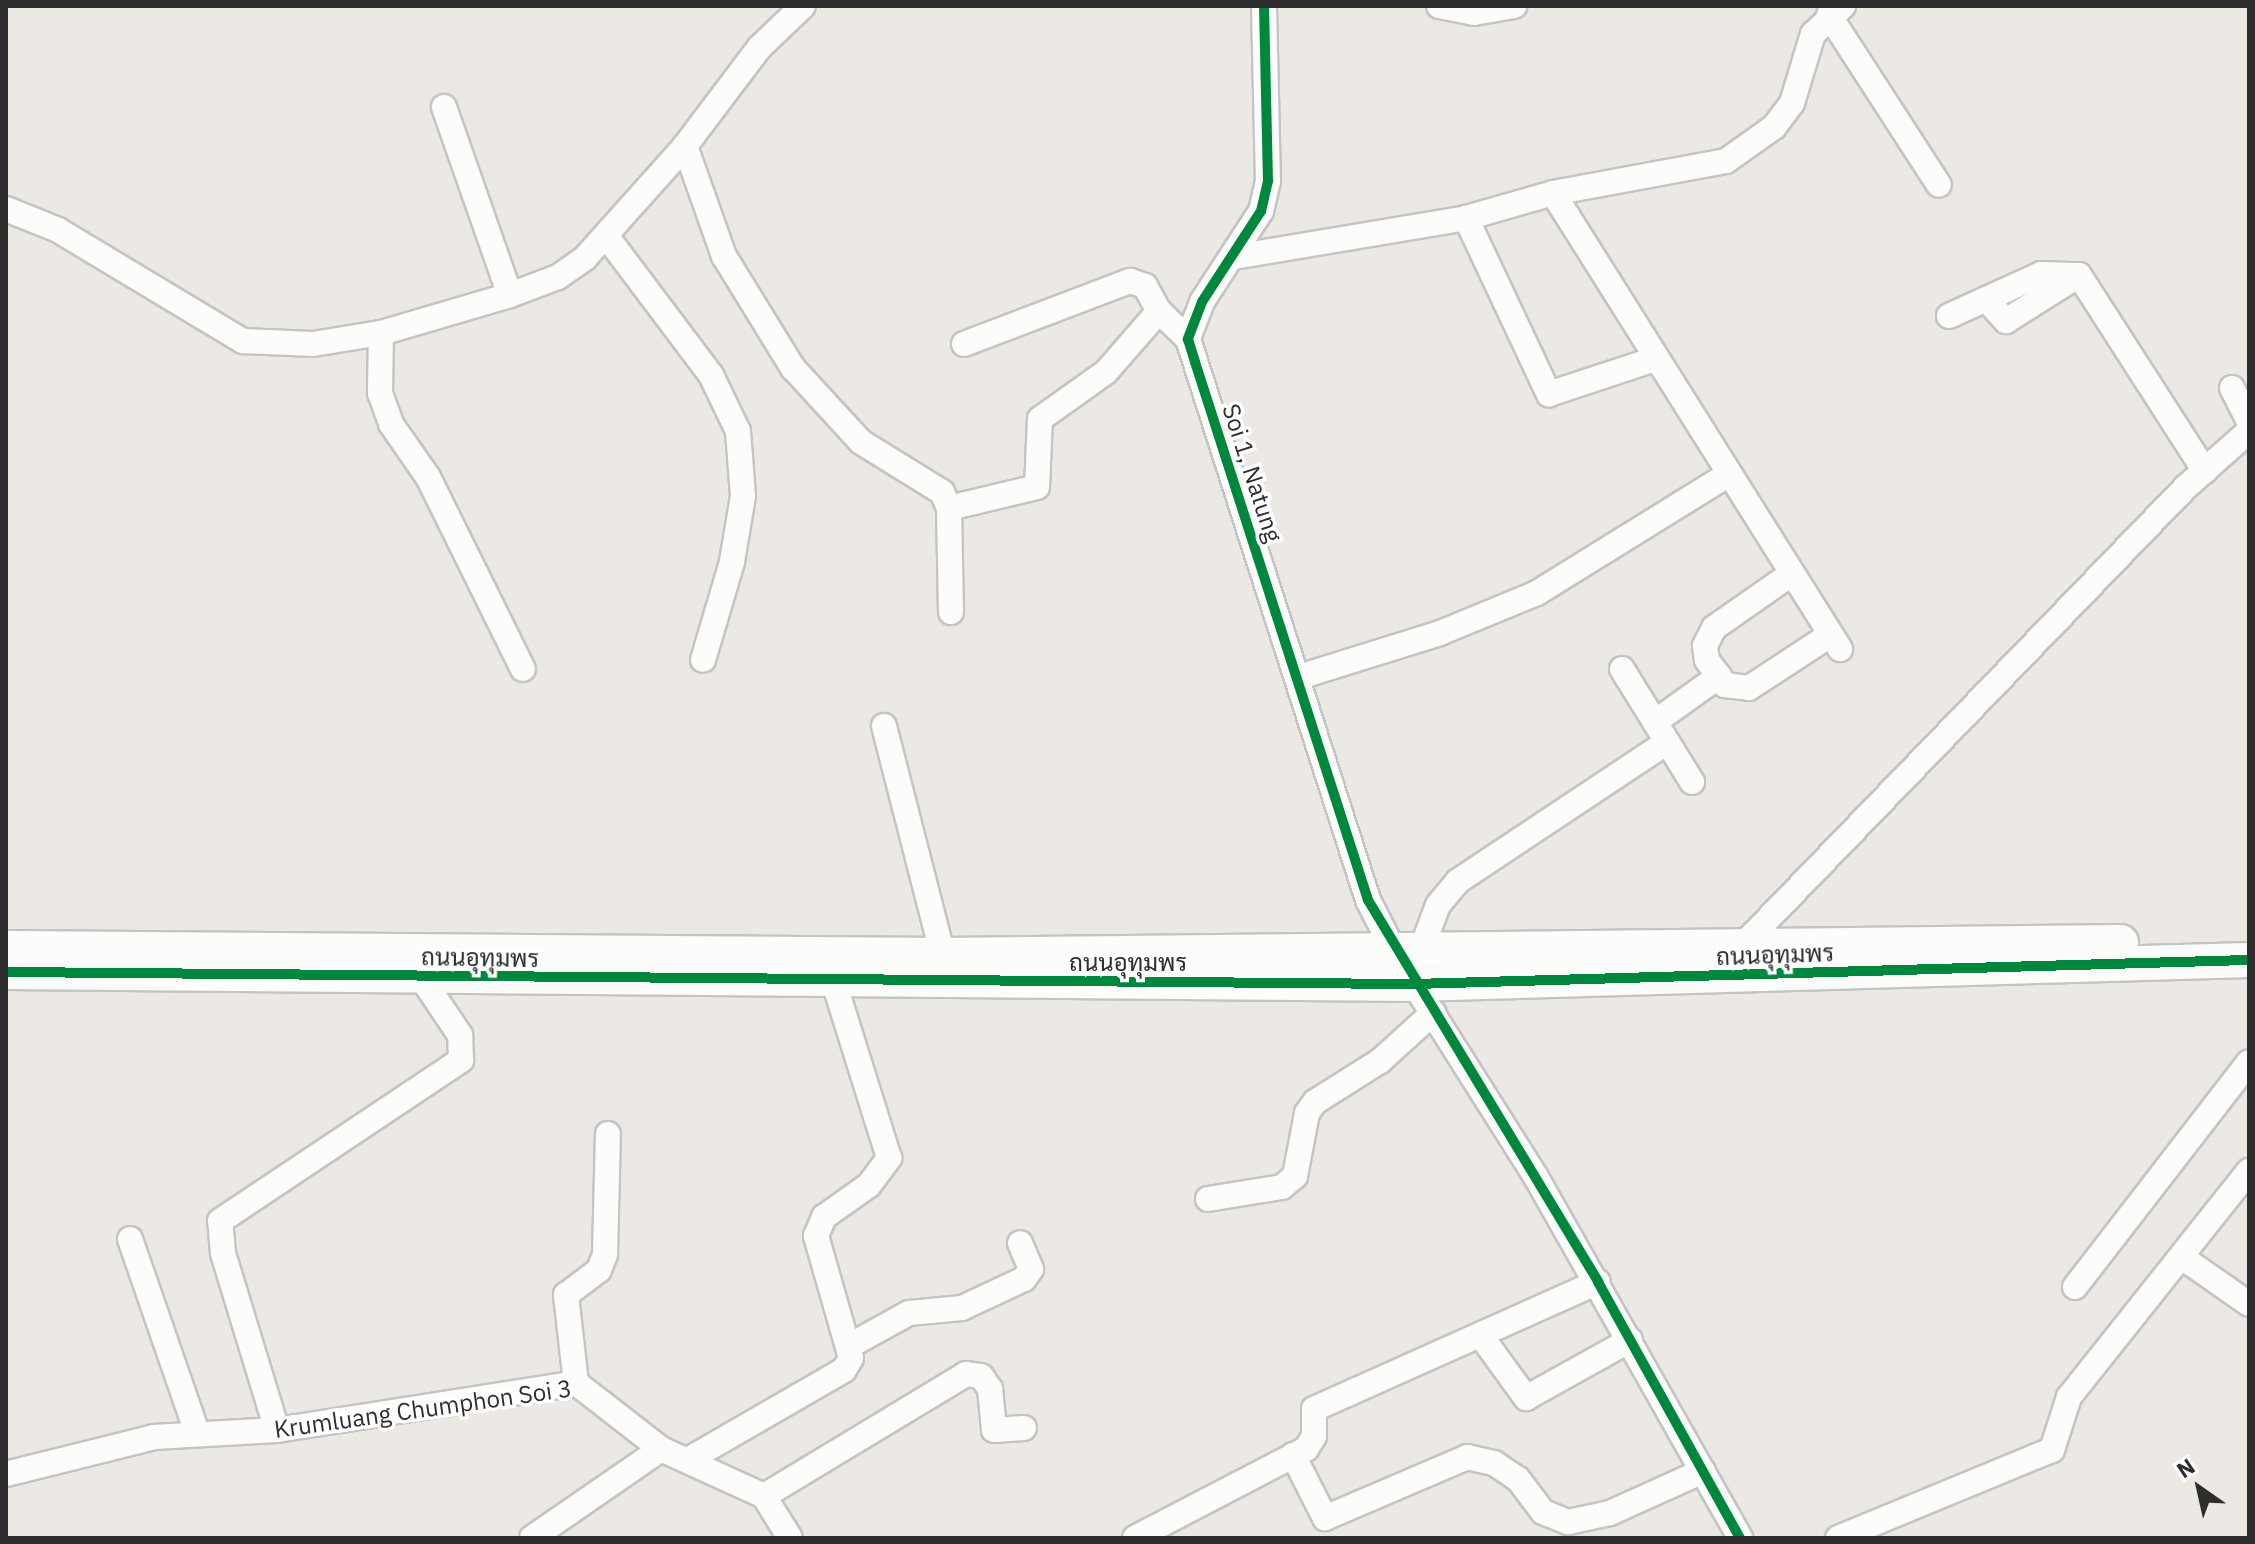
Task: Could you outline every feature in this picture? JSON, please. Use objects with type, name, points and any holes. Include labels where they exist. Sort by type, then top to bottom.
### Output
[{"type":"street","points":[[6,209],[58,230],[243,341],[313,344],[381,333],[510,295],[558,277],[607,237],[685,146],[760,47],[803,6]]},
{"type":"street","points":[[964,344],[1130,281],[1145,286],[1159,311],[1188,339],[1202,302],[1261,211],[1268,181],[1264,6]]},
{"type":"street","points":[[1439,6],[1474,13],[1514,6]]},
{"type":"street","points":[[1234,257],[1466,218],[1553,193],[1726,161],[1774,127],[1792,103],[1813,34],[1836,10],[1939,185]]},
{"type":"street","points":[[444,107],[510,295]]},
{"type":"street","points":[[685,146],[724,256],[793,368],[861,442],[931,480],[949,508],[951,612]]},
{"type":"street","points":[[1553,193],[1726,476],[1791,574],[1835,642],[1749,688],[1725,685],[1705,646],[1714,628],[1791,574]]},
{"type":"street","points":[[1466,218],[1549,394],[1655,359]]},
{"type":"street","points":[[607,237],[703,362],[738,431],[743,496],[732,562],[703,660]]},
{"type":"street","points":[[1949,316],[2041,274],[2079,275],[2205,471]]},
{"type":"street","points":[[949,508],[1037,487],[1040,419],[1106,372],[1159,311]]},
{"type":"street","points":[[381,333],[380,393],[391,424],[428,477],[523,669]]},
{"type":"street","name":"Soi 1, Natung","points":[[1188,339],[1299,677],[1368,900],[1410,963],[1433,1013],[1598,1282],[1740,1538]]},
{"type":"street","points":[[2232,388],[2249,422]]},
{"type":"street","points":[[1739,949],[2205,471],[2249,431]]},
{"type":"street","points":[[1299,677],[1440,633],[1537,593],[1726,476]]},
{"type":"street","points":[[1622,669],[1692,782]]},
{"type":"street","points":[[1410,963],[1438,905],[1458,881],[1661,732],[1719,676]]},
{"type":"street","points":[[884,726],[943,955]]},
{"type":"street","name":"ถนนอุทุมพร","points":[[6,972],[834,982],[1739,949],[2249,939]]},
{"type":"street","name":"ถนนอุทุมพร","points":[[6,948],[943,955],[1410,963],[2249,960]]},
{"type":"street","points":[[277,1430],[223,1253],[220,1221],[461,1060],[460,1035],[421,977]]},
{"type":"street","points":[[688,1460],[844,1370],[851,1345],[816,1236],[824,1217],[869,1185],[889,1158],[834,982]]},
{"type":"street","points":[[1208,1199],[1282,1187],[1295,1176],[1307,1113],[1315,1102],[1380,1061],[1433,1013]]},
{"type":"street","points":[[2075,1287],[2245,1075]]},
{"type":"street","points":[[576,1383],[566,1295],[599,1270],[605,1254],[608,1134]]},
{"type":"street","points":[[1838,1538],[2052,1450],[2069,1397],[2183,1258],[2249,1171]]},
{"type":"street","points":[[130,1239],[197,1433]]},
{"type":"street","points":[[851,1345],[909,1313],[962,1308],[1024,1279],[1031,1269],[1020,1243]]},
{"type":"street","points":[[2183,1258],[2249,1304]]},
{"type":"street","points":[[1135,1538],[1293,1455],[1314,1436],[1314,1409],[1598,1282]]},
{"type":"street","points":[[1481,1336],[1526,1398],[1630,1340]]},
{"type":"street","points":[[790,1538],[764,1496],[966,1374],[981,1376],[990,1389],[994,1430],[1024,1428]]},
{"type":"street","name":"Krumluang Chumphon Soi 3","points":[[6,1474],[154,1437],[277,1430],[576,1383],[661,1449],[764,1496]]},
{"type":"street","points":[[541,1535],[661,1449]]},
{"type":"street","points":[[1293,1455],[1325,1518],[1467,1457],[1494,1463],[1518,1479],[1543,1512],[1568,1522],[1610,1513],[1703,1471]]},
{"type":"cycle path","points":[[1264,6],[1268,181],[1261,211],[1202,302],[1188,339],[1195,362],[1368,900],[1598,1282],[1740,1538]]},
{"type":"cycle path","points":[[6,972],[1414,984],[2249,960]]}]
